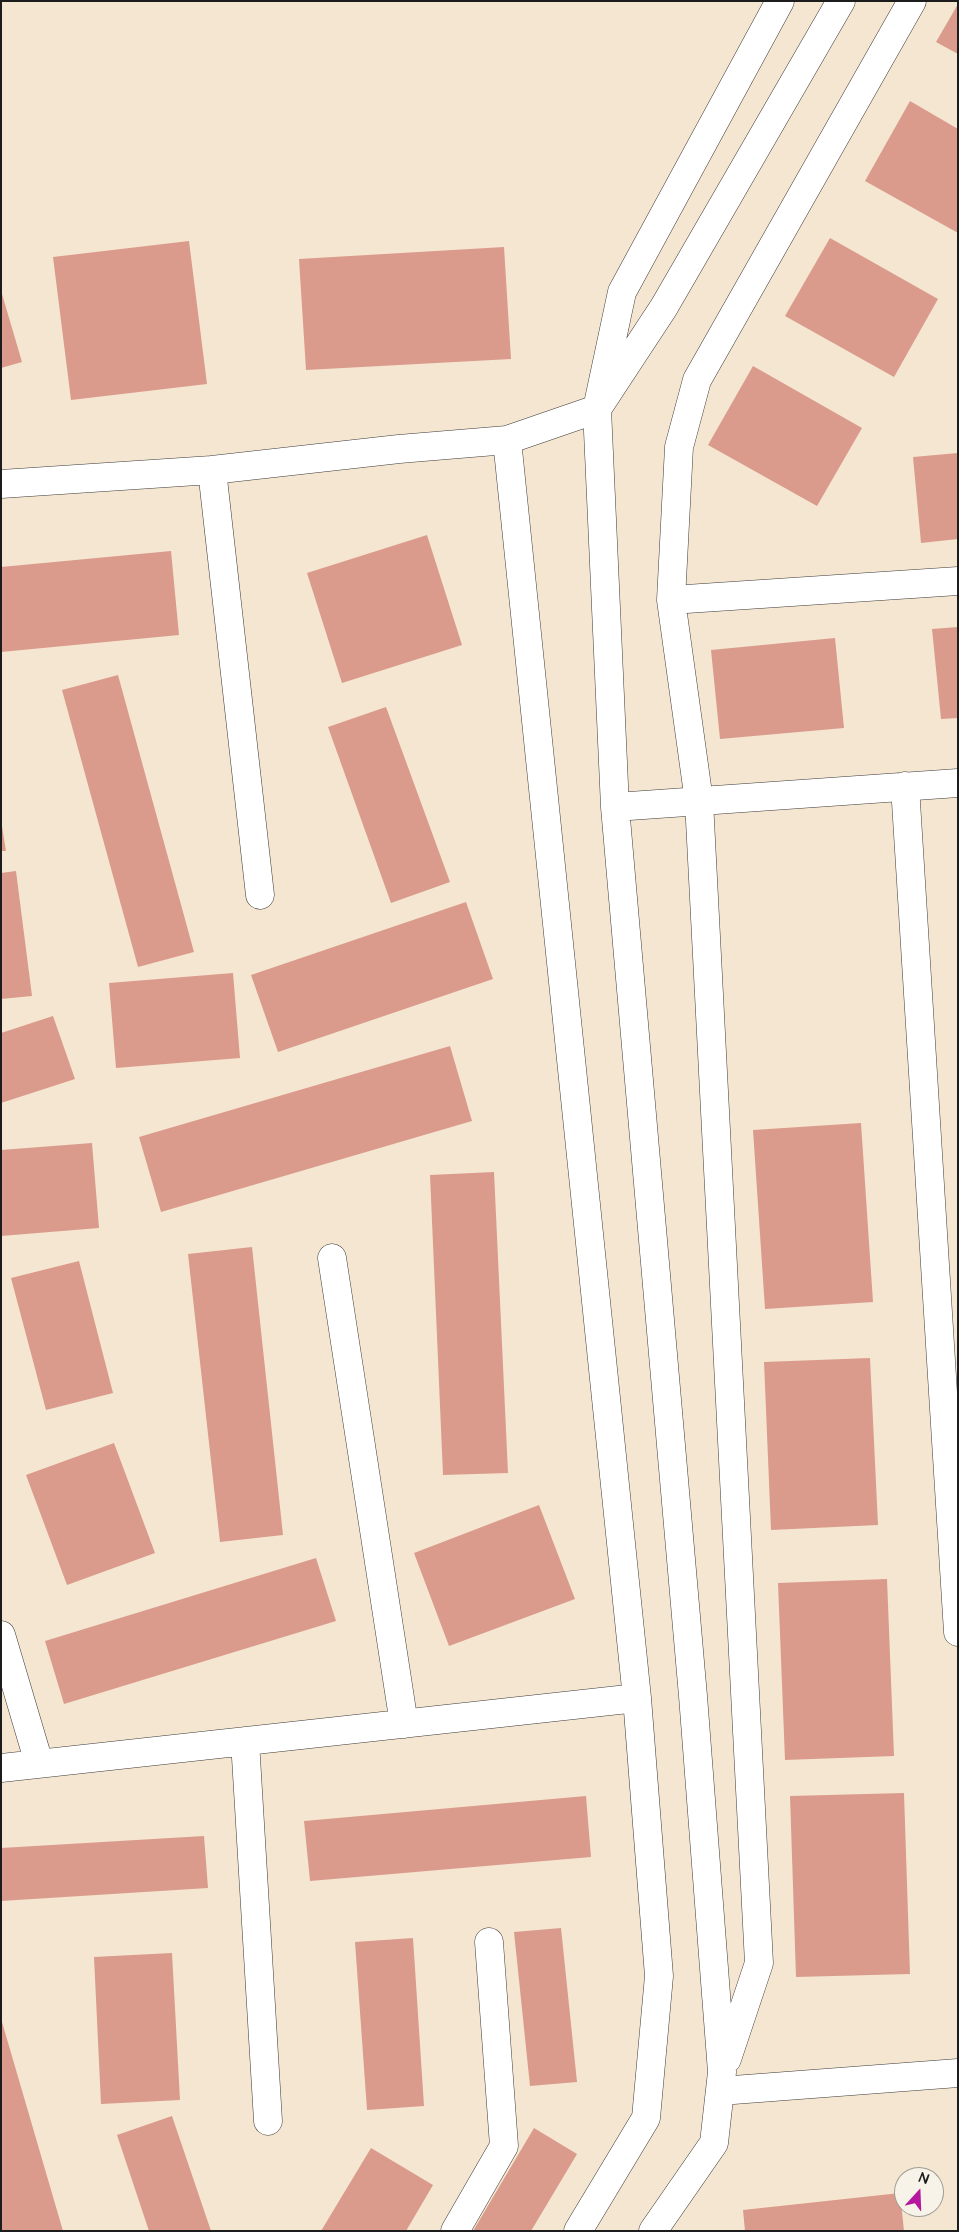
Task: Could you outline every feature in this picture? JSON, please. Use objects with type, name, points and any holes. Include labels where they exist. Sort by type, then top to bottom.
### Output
[{"type":"street","points":[[653,2231],[714,2143],[721,2082],[693,1696],[615,807],[597,409],[622,292],[780,1]]},
{"type":"street","points":[[1,484],[212,470],[399,449],[507,440],[597,409],[664,307],[841,1]]},
{"type":"street","points":[[721,2082],[759,1962],[699,801],[671,600],[679,447],[697,380],[912,1]]},
{"type":"street","points":[[507,440],[637,1698],[659,1976],[646,2118],[578,2231]]},
{"type":"street","points":[[212,470],[260,895]]},
{"type":"street","points":[[671,600],[958,581]]},
{"type":"street","points":[[615,807],[958,783]]},
{"type":"street","points":[[905,786],[952,1444],[958,1632]]},
{"type":"street","points":[[332,1258],[404,1724]]},
{"type":"street","points":[[1,1635],[39,1763]]},
{"type":"street","points":[[1,1768],[637,1698]]},
{"type":"street","points":[[245,1741],[268,2121]]},
{"type":"street","points":[[455,2231],[504,2146],[489,1942]]},
{"type":"street","points":[[721,2082],[958,2073]]},
{"type":"building","points":[[958,4],[958,54],[936,42]]},
{"type":"building","points":[[910,101],[958,129],[958,233],[865,181]]},
{"type":"building","points":[[830,238],[938,299],[894,377],[785,316]]},
{"type":"building","points":[[189,241],[207,384],[71,400],[53,257]]},
{"type":"building","points":[[504,247],[511,359],[306,370],[299,259]]},
{"type":"building","points":[[1,295],[22,362],[1,368]]},
{"type":"building","points":[[753,366],[862,428],[817,506],[708,445]]},
{"type":"building","points":[[958,453],[958,539],[921,543],[913,457]]},
{"type":"building","points":[[427,535],[462,645],[342,683],[307,573]]},
{"type":"building","points":[[171,551],[179,635],[1,652],[1,567]]},
{"type":"building","points":[[958,627],[958,718],[941,719],[932,629]]},
{"type":"building","points":[[835,638],[844,728],[720,739],[711,650]]},
{"type":"building","points":[[118,675],[194,952],[138,967],[62,690]]},
{"type":"building","points":[[386,707],[450,882],[391,903],[328,727]]},
{"type":"building","points":[[1,820],[6,851],[1,851]]},
{"type":"building","points":[[16,871],[32,996],[1,999],[1,873]]},
{"type":"building","points":[[466,902],[493,979],[278,1052],[251,975]]},
{"type":"building","points":[[233,973],[240,1058],[116,1068],[109,983]]},
{"type":"building","points":[[53,1016],[75,1079],[1,1103],[1,1033]]},
{"type":"building","points":[[450,1046],[472,1121],[161,1212],[139,1137]]},
{"type":"building","points":[[861,1123],[873,1302],[765,1309],[753,1130]]},
{"type":"building","points":[[92,1143],[99,1228],[1,1236],[1,1150]]},
{"type":"building","points":[[494,1172],[508,1473],[443,1475],[430,1175]]},
{"type":"building","points":[[252,1247],[283,1535],[220,1542],[188,1254]]},
{"type":"building","points":[[79,1261],[113,1393],[46,1410],[11,1278]]},
{"type":"building","points":[[870,1358],[878,1525],[771,1530],[764,1362]]},
{"type":"building","points":[[114,1443],[155,1553],[67,1585],[26,1475]]},
{"type":"building","points":[[539,1505],[575,1599],[449,1646],[414,1553]]},
{"type":"building","points":[[316,1558],[336,1621],[64,1704],[45,1641]]},
{"type":"building","points":[[887,1579],[894,1756],[785,1760],[778,1583]]},
{"type":"building","points":[[904,1793],[910,1974],[796,1977],[790,1796]]},
{"type":"building","points":[[586,1796],[591,1857],[310,1881],[304,1821]]},
{"type":"building","points":[[204,1836],[208,1888],[1,1901],[1,1848]]},
{"type":"building","points":[[561,1928],[577,2082],[530,2086],[514,1932]]},
{"type":"building","points":[[413,1938],[424,2106],[367,2110],[355,1942]]},
{"type":"building","points":[[172,1953],[180,2100],[101,2104],[94,1957]]},
{"type":"building","points":[[2,2022],[63,2231],[1,2231]]},
{"type":"building","points":[[172,2116],[211,2231],[149,2231],[117,2135]]},
{"type":"building","points":[[534,2128],[577,2154],[531,2231],[473,2231]]},
{"type":"building","points":[[371,2148],[433,2185],[406,2231],[321,2231]]},
{"type":"building","points":[[894,2194],[894,2217],[903,2217],[904,2231],[745,2231],[743,2210]]}]
